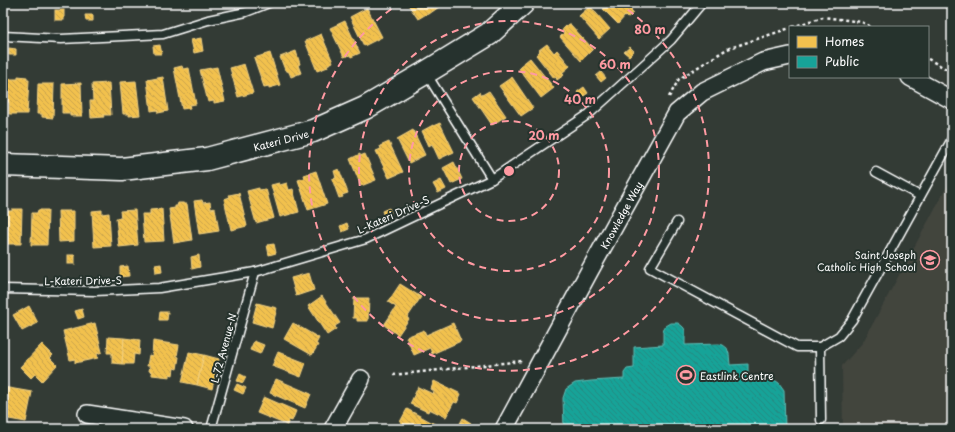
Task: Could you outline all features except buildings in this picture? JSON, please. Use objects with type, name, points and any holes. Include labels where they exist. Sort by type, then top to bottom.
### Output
[{"type":"street","name":"Kateri Drive","points":[[3,165],[122,169],[207,160],[313,131],[365,108],[489,34],[523,3]]},
{"type":"street","name":"Knowledge Way","points":[[504,429],[677,113],[709,88],[763,62],[789,56]]},
{"type":"street","points":[[912,78],[952,100]]},
{"type":"street","points":[[333,429],[361,379]]},
{"type":"street","points":[[87,414],[184,429]]},
{"type":"lane","points":[[3,36],[61,39],[163,34],[208,20],[246,12],[269,3]]},
{"type":"lane","name":"L-Kateri Drive-S","points":[[3,289],[95,291],[159,288],[255,272],[366,239],[492,179],[589,114],[671,40],[702,3]]},
{"type":"lane","points":[[425,73],[492,179]]},
{"type":"lane","points":[[676,222],[650,268],[797,347],[820,347],[839,336],[852,320],[952,139]]},
{"type":"lane","points":[[876,172],[920,196]]},
{"type":"lane","name":"L-72 Avenue-N","points":[[211,429],[255,272]]},
{"type":"lane","points":[[820,347],[821,420]]},
{"type":"path","points":[[795,26],[823,17],[862,22],[869,26]]},
{"type":"path","points":[[929,59],[952,72]]},
{"type":"path","points":[[393,375],[523,361]]},
{"type":"shaded area","name":"Saint Joseph Catholic High School","points":[[952,177],[952,429],[843,429],[842,366],[863,342]]},
{"type":"place","name":"Saint Joseph Catholic High School","points":[[930,260]]},
{"type":"place","name":"Eastlink Centre","points":[[686,375]]}]
